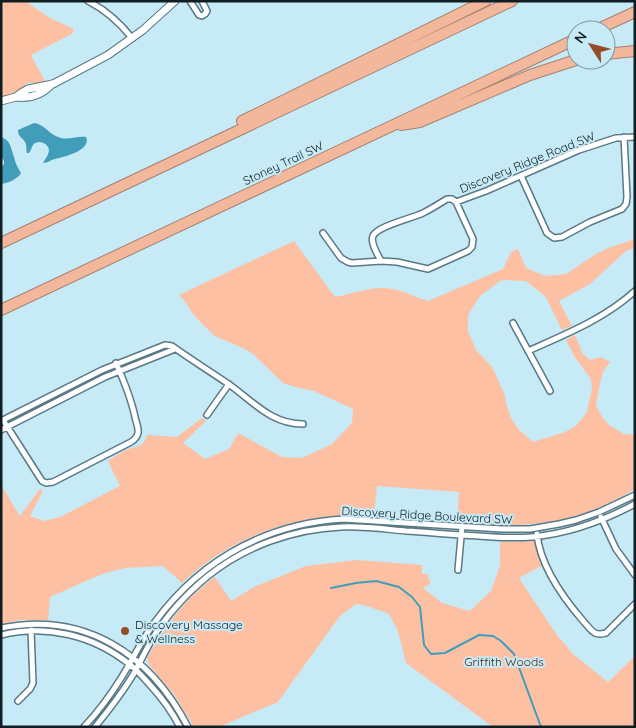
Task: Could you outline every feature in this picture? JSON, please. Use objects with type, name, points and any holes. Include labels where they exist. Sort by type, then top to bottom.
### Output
[{"type":"highway","points":[[117,188],[161,161],[485,1]]},
{"type":"highway","points":[[1,243],[512,1]]},
{"type":"highway","points":[[616,21],[635,12]]},
{"type":"highway","name":"Stoney Trail SW","points":[[1,310],[566,45]]},
{"type":"highway","points":[[616,53],[635,51]]},
{"type":"highway","points":[[386,128],[420,122],[530,75],[566,63]]},
{"type":"street","points":[[88,1],[111,16],[132,38]]},
{"type":"street","points":[[1,102],[16,97],[28,98],[35,96],[47,90],[53,84],[108,55],[156,19],[175,1]]},
{"type":"street","points":[[190,1],[199,15],[202,16],[207,11],[202,1]]},
{"type":"street","points":[[521,176],[547,233],[554,238],[560,238],[590,222],[619,210],[626,204],[624,137]]},
{"type":"street","name":"Discovery Ridge Road SW","points":[[381,261],[372,241],[377,231],[420,214],[447,199],[452,199],[456,202],[486,191],[579,150],[610,140],[635,137]]},
{"type":"street","points":[[323,233],[341,258],[348,262],[397,262],[428,269],[470,250],[473,245],[473,239],[456,202]]},
{"type":"street","points":[[528,351],[593,321],[618,305],[635,291]]},
{"type":"street","points":[[513,323],[550,391]]},
{"type":"street","points":[[116,363],[127,387],[138,428],[138,435],[135,440],[53,482],[46,483],[42,481],[2,420],[116,363],[162,345],[170,345],[229,384],[272,417],[285,422],[303,424]]},
{"type":"street","points":[[1,430],[120,370],[175,349]]},
{"type":"street","points":[[207,415],[229,384]]},
{"type":"street","points":[[60,391],[64,398]]},
{"type":"street","name":"Discovery Ridge Boulevard SW","points":[[84,727],[110,694],[149,630],[173,598],[196,577],[225,555],[265,535],[301,525],[330,520],[358,520],[510,530],[536,529],[599,512],[635,495]]},
{"type":"street","name":"Discovery Ridge Boulevard SW","points":[[96,726],[136,670],[156,633],[179,603],[210,575],[234,558],[268,542],[308,531],[362,527],[506,538],[537,536],[573,529],[602,520],[635,504]]},
{"type":"street","points":[[599,512],[616,549],[635,575]]},
{"type":"street","points":[[330,520],[330,528]]},
{"type":"street","points":[[391,530],[392,522]]},
{"type":"street","points":[[458,570],[462,526]]},
{"type":"street","points":[[536,529],[541,552],[555,580],[572,606],[593,632],[606,633],[635,604]]},
{"type":"street","points":[[265,535],[268,542]]},
{"type":"street","points":[[173,598],[179,603]]},
{"type":"street","points":[[18,700],[33,684],[31,624]]},
{"type":"street","points":[[1,628],[48,624],[72,628],[103,639],[140,663],[167,692],[188,727]]},
{"type":"street","points":[[71,635],[72,628]]},
{"type":"street","points":[[1,635],[48,631],[71,635],[100,646],[118,656],[136,670],[160,696],[179,724],[184,718]]},
{"type":"street","points":[[90,720],[96,726]]},
{"type":"green space","points":[[1,1],[25,1],[50,18],[74,29],[72,34],[31,55],[45,81],[38,85],[27,83],[17,92],[1,97]]},
{"type":"green space","points":[[635,239],[635,248],[626,251],[590,284],[559,301],[572,326],[562,330],[546,297],[526,281],[504,280],[480,296],[468,315],[468,331],[476,350],[492,367],[504,393],[511,418],[518,429],[533,442],[565,432],[576,426],[587,412],[592,388],[591,379],[574,356],[566,340],[575,335],[583,354],[590,360],[601,357],[610,362],[603,372],[596,405],[602,417],[609,425],[624,434],[635,435],[635,489],[591,511],[570,517],[549,522],[506,525],[457,523],[459,492],[377,486],[374,515],[321,517],[271,529],[225,551],[182,583],[163,566],[125,568],[102,574],[50,597],[48,620],[20,620],[1,624],[1,485],[20,516],[40,489],[43,491],[30,516],[44,521],[60,517],[120,486],[108,461],[126,450],[144,443],[147,435],[177,437],[202,418],[206,421],[183,443],[205,459],[229,449],[238,433],[282,457],[302,458],[332,444],[352,423],[353,409],[314,391],[283,383],[254,355],[215,336],[193,314],[179,295],[294,241],[335,297],[386,288],[402,291],[428,301],[503,269],[511,252],[518,249],[526,268],[545,276],[566,274],[596,254]]},
{"type":"green space","name":"Griffith Woods","points":[[534,541],[545,564],[519,578],[557,635],[573,654],[608,682],[635,656],[635,727],[493,727],[406,663],[398,631],[389,614],[356,604],[340,616],[278,702],[219,727],[194,727],[175,696],[149,665],[147,658],[176,614],[215,577],[231,601],[256,586],[306,566],[357,560],[422,565],[422,574],[428,574],[430,584],[423,588],[442,603],[470,611],[491,591],[500,566],[500,542]]},
{"type":"water","points":[[34,123],[41,125],[58,137],[65,139],[86,137],[87,142],[85,146],[76,152],[43,163],[49,148],[43,143],[38,142],[27,153],[26,143],[19,136],[18,132],[18,130]]},
{"type":"water","points":[[1,137],[9,143],[21,173],[18,177],[1,184],[1,168],[4,161],[1,156]]},
{"type":"waterway","points":[[331,588],[376,581],[399,587],[412,597],[420,607],[424,645],[431,654],[445,653],[479,635],[493,636],[501,641],[514,654],[541,727]]},
{"type":"place","name":"Discovery Massage & Wellness","points":[[125,631]]}]
